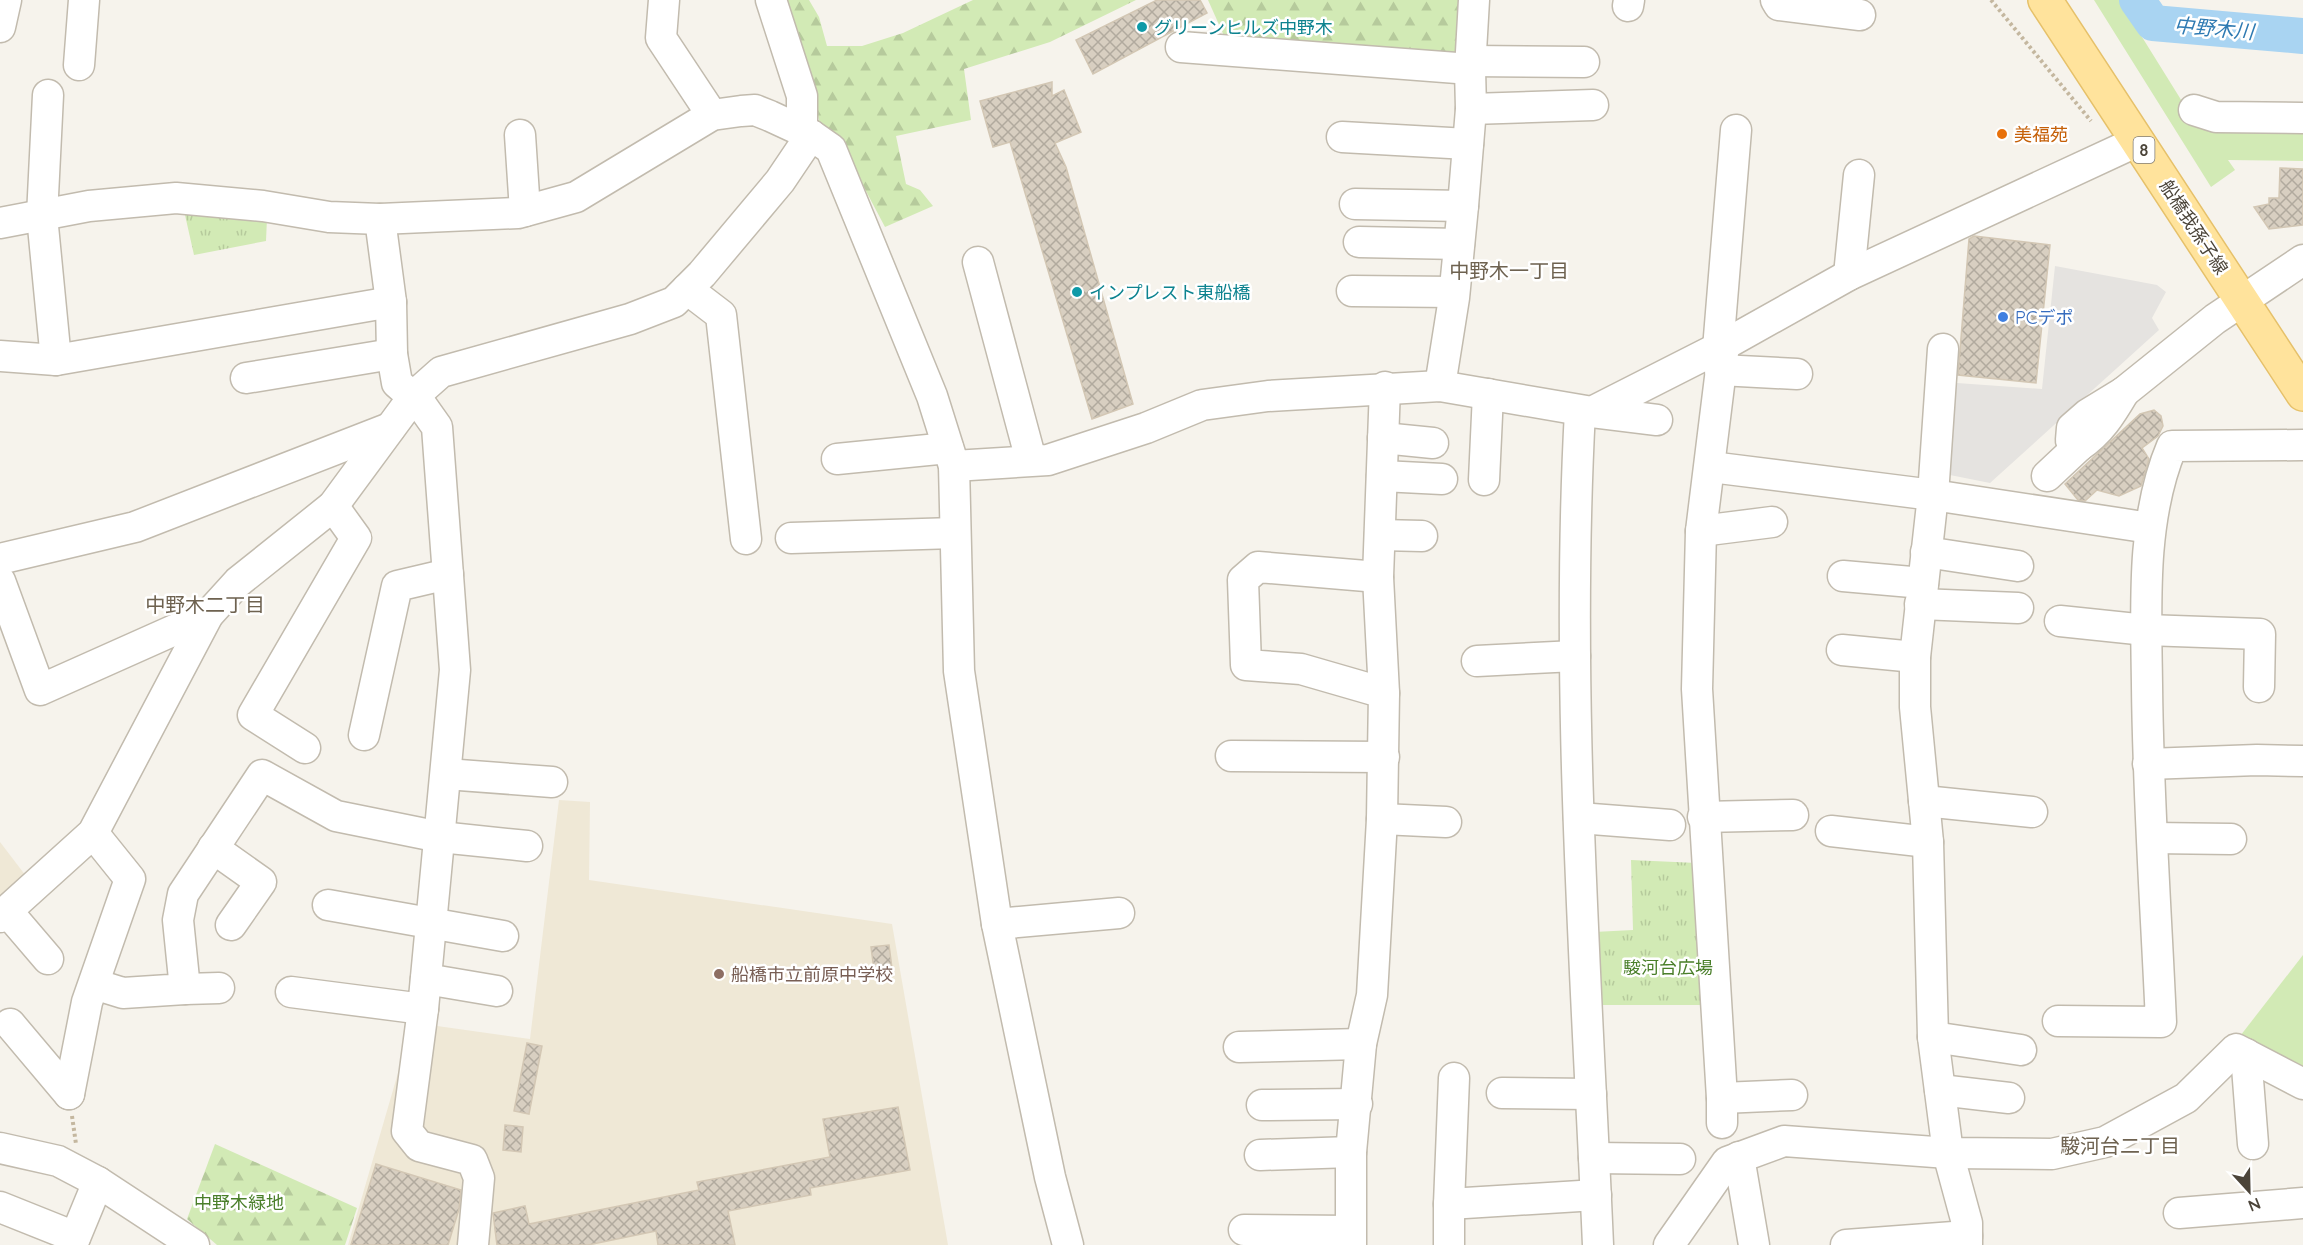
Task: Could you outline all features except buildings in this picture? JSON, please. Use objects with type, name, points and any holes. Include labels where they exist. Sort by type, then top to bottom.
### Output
[{"type":"main road","name":"船橋我孫子線","points":[[2045,0],[2303,394]]},
{"type":"street","points":[[0,27],[6,0]]},
{"type":"street","points":[[79,65],[84,0]]},
{"type":"street","points":[[664,0],[661,38],[712,115]]},
{"type":"street","points":[[1440,386],[1455,292],[1463,206],[1471,109],[1470,65],[1474,0]]},
{"type":"street","points":[[1776,0],[1779,5],[1860,15]]},
{"type":"street","points":[[48,959],[3,914],[93,832],[208,615],[238,582],[333,506],[414,396],[441,372],[630,319],[674,302],[780,181],[806,133],[802,96],[764,1]]},
{"type":"street","points":[[1181,47],[1470,65],[1584,62]]},
{"type":"street","points":[[48,95],[42,216],[56,360]]},
{"type":"street","points":[[1471,109],[1593,105]]},
{"type":"street","points":[[0,223],[89,206],[176,198],[263,206],[329,217],[380,219],[525,211],[576,197],[712,115],[755,110],[806,133],[831,149],[932,396],[951,457],[956,533],[959,671],[998,924],[1050,1177],[1068,1245]]},
{"type":"street","points":[[2194,110],[2216,117],[2303,118]]},
{"type":"street","points":[[1736,130],[1721,355],[1711,467],[1701,531],[1697,689],[1704,817],[1722,1110],[1792,1095]]},
{"type":"street","points":[[520,135],[525,211]]},
{"type":"street","points":[[1342,137],[1468,144]]},
{"type":"street","points":[[1586,411],[1721,355],[1849,275],[2138,141]]},
{"type":"street","points":[[1849,275],[1859,175]]},
{"type":"street","points":[[1355,204],[1463,206]]},
{"type":"street","points":[[380,219],[391,302],[392,354],[397,383],[414,396],[431,414],[437,427],[454,670],[432,924],[407,1131],[419,1146],[472,1160],[479,1178],[473,1245]]},
{"type":"street","points":[[1359,242],[1459,244]]},
{"type":"street","points":[[2046,476],[2079,446],[2071,440],[2072,428],[2088,414],[2124,392],[2168,354],[2303,260]]},
{"type":"street","points":[[978,262],[1031,460]]},
{"type":"street","points":[[687,289],[721,315],[746,539]]},
{"type":"street","points":[[1352,291],[1455,292]]},
{"type":"street","points":[[0,356],[56,360],[391,302]]},
{"type":"street","points":[[1846,1245],[1967,1240],[1967,1223],[1948,1153],[1933,1037],[1928,842],[1915,707],[1915,657],[1933,495],[1943,349]]},
{"type":"street","points":[[246,378],[392,354]]},
{"type":"street","points":[[1721,355],[1797,374]]},
{"type":"street","points":[[837,459],[951,457],[1048,460],[1146,428],[1202,405],[1268,396],[1385,387],[1440,386],[1586,411],[1657,420]]},
{"type":"street","points":[[1244,1230],[1351,1238],[1351,1152],[1362,1044],[1372,995],[1382,819],[1384,693],[1378,576],[1385,387]]},
{"type":"street","points":[[1484,480],[1488,394]]},
{"type":"street","points":[[1586,411],[1574,528],[1575,656],[1579,818],[1598,1245]]},
{"type":"street","points":[[0,559],[135,527],[390,428]]},
{"type":"street","points":[[1383,438],[1433,443]]},
{"type":"street","points":[[2058,1021],[2161,1022],[2148,764],[2146,630],[2150,528],[2162,469],[2172,446],[2303,445]]},
{"type":"street","points":[[1711,467],[1933,495],[2150,528]]},
{"type":"street","points":[[1382,476],[1442,479]]},
{"type":"street","points":[[305,748],[253,715],[356,538],[333,506]]},
{"type":"street","points":[[1701,531],[1772,522]]},
{"type":"street","points":[[791,538],[956,533]]},
{"type":"street","points":[[1380,535],[1422,536]]},
{"type":"street","points":[[1926,552],[2018,566]]},
{"type":"street","points":[[1378,576],[1258,567],[1243,580],[1246,665],[1301,669],[1384,693]]},
{"type":"street","points":[[364,735],[397,586],[448,574]]},
{"type":"street","points":[[1843,576],[1922,594],[2018,608]]},
{"type":"street","points":[[0,580],[40,690],[208,615]]},
{"type":"street","points":[[2060,621],[2146,630],[2260,634],[2259,687]]},
{"type":"street","points":[[1842,650],[1915,657]]},
{"type":"street","points":[[1477,661],[1575,656]]},
{"type":"street","points":[[1231,756],[1384,757]]},
{"type":"street","points":[[2148,764],[2257,760],[2303,761]]},
{"type":"street","points":[[446,774],[552,782]]},
{"type":"street","points":[[185,989],[178,920],[183,894],[262,775],[336,816],[440,837],[527,846]]},
{"type":"street","points":[[1924,801],[2032,812]]},
{"type":"street","points":[[1704,817],[1793,815]]},
{"type":"street","points":[[1579,818],[1670,825]]},
{"type":"street","points":[[1382,819],[1446,822]]},
{"type":"street","points":[[1831,831],[1928,842]]},
{"type":"street","points":[[69,1094],[87,1002],[130,879],[93,832]]},
{"type":"street","points":[[2153,838],[2231,839]]},
{"type":"street","points":[[213,848],[261,882],[231,925]]},
{"type":"street","points":[[327,905],[503,936]]},
{"type":"street","points":[[998,924],[1119,913]]},
{"type":"street","points":[[426,979],[497,991]]},
{"type":"street","points":[[94,984],[123,993],[219,988]]},
{"type":"street","points":[[291,992],[423,1009]]},
{"type":"street","points":[[10,1024],[69,1094]]},
{"type":"street","points":[[1933,1037],[2021,1050]]},
{"type":"street","points":[[1239,1047],[1362,1044]]},
{"type":"street","points":[[1670,1244],[1727,1162],[1784,1140],[1948,1153],[2052,1154],[2105,1142],[2186,1098],[2236,1049],[2303,1084]]},
{"type":"street","points":[[2246,1054],[2253,1143]]},
{"type":"street","points":[[1449,1245],[1454,1078]]},
{"type":"street","points":[[1940,1090],[2009,1098]]},
{"type":"street","points":[[1502,1094],[1591,1094]]},
{"type":"street","points":[[1262,1105],[1357,1104]]},
{"type":"street","points":[[0,1148],[58,1161],[89,1177],[180,1241]]},
{"type":"street","points":[[1260,1155],[1351,1152]]},
{"type":"street","points":[[1739,1157],[1754,1245]]},
{"type":"street","points":[[1594,1158],[1680,1159]]},
{"type":"street","points":[[0,1208],[73,1241],[89,1177]]},
{"type":"street","points":[[1449,1204],[1596,1195]]},
{"type":"street","points":[[2179,1213],[2303,1203]]},
{"type":"path","points":[[1990,0],[2094,124]]},
{"type":"path","points":[[69,1094],[89,1177]]},
{"type":"shaded area","points":[[2055,266],[2157,285],[2166,292],[2152,318],[2159,330],[1990,483],[1945,474],[1957,383],[2042,389]]},
{"type":"shaded area","name":"船橋市立前原中学校","points":[[559,800],[590,802],[589,880],[892,924],[948,1245],[348,1245],[400,1066],[419,1068],[423,1024],[530,1039]]},
{"type":"shaded area","points":[[0,842],[29,880],[0,905]]},
{"type":"green space","points":[[787,0],[809,0],[819,17],[827,46],[862,46],[903,33],[973,0],[1136,0],[1050,42],[964,69],[971,120],[896,136],[906,184],[920,190],[933,206],[885,227],[849,159],[823,135]]},
{"type":"green space","points":[[1208,0],[1462,0],[1458,55],[1225,38]]},
{"type":"green space","points":[[2094,0],[2119,0],[2193,119],[2303,125],[2303,161],[2228,160],[2235,170],[2211,187]]},
{"type":"green space","points":[[224,213],[267,218],[266,241],[194,255],[185,215]]},
{"type":"green space","name":"駿河台広場","points":[[1631,860],[1697,863],[1708,1005],[1599,1005],[1594,932],[1633,930]]},
{"type":"green space","points":[[2303,955],[2303,1074],[2237,1040]]},
{"type":"green space","name":"中野木緑地","points":[[215,1144],[357,1208],[345,1245],[217,1245],[187,1219]]},
{"type":"waterway","name":"中野木川","points":[[2137,0],[2153,23],[2303,36]]},
{"type":"place","name":"グリーンヒルズ中野木","points":[[1142,27]]},
{"type":"place","name":"美福苑","points":[[2002,134]]},
{"type":"place","name":"インプレスト東船橋","points":[[1077,292]]},
{"type":"place","name":"PCデポ","points":[[2003,317]]},
{"type":"place","name":"船橋市立前原中学校","points":[[719,974]]},
{"type":"district","name":"中野木一丁目","points":[[1509,270]]},
{"type":"district","name":"中野木二丁目","points":[[205,604]]},
{"type":"district","name":"駿河台二丁目","points":[[2120,1145]]}]
